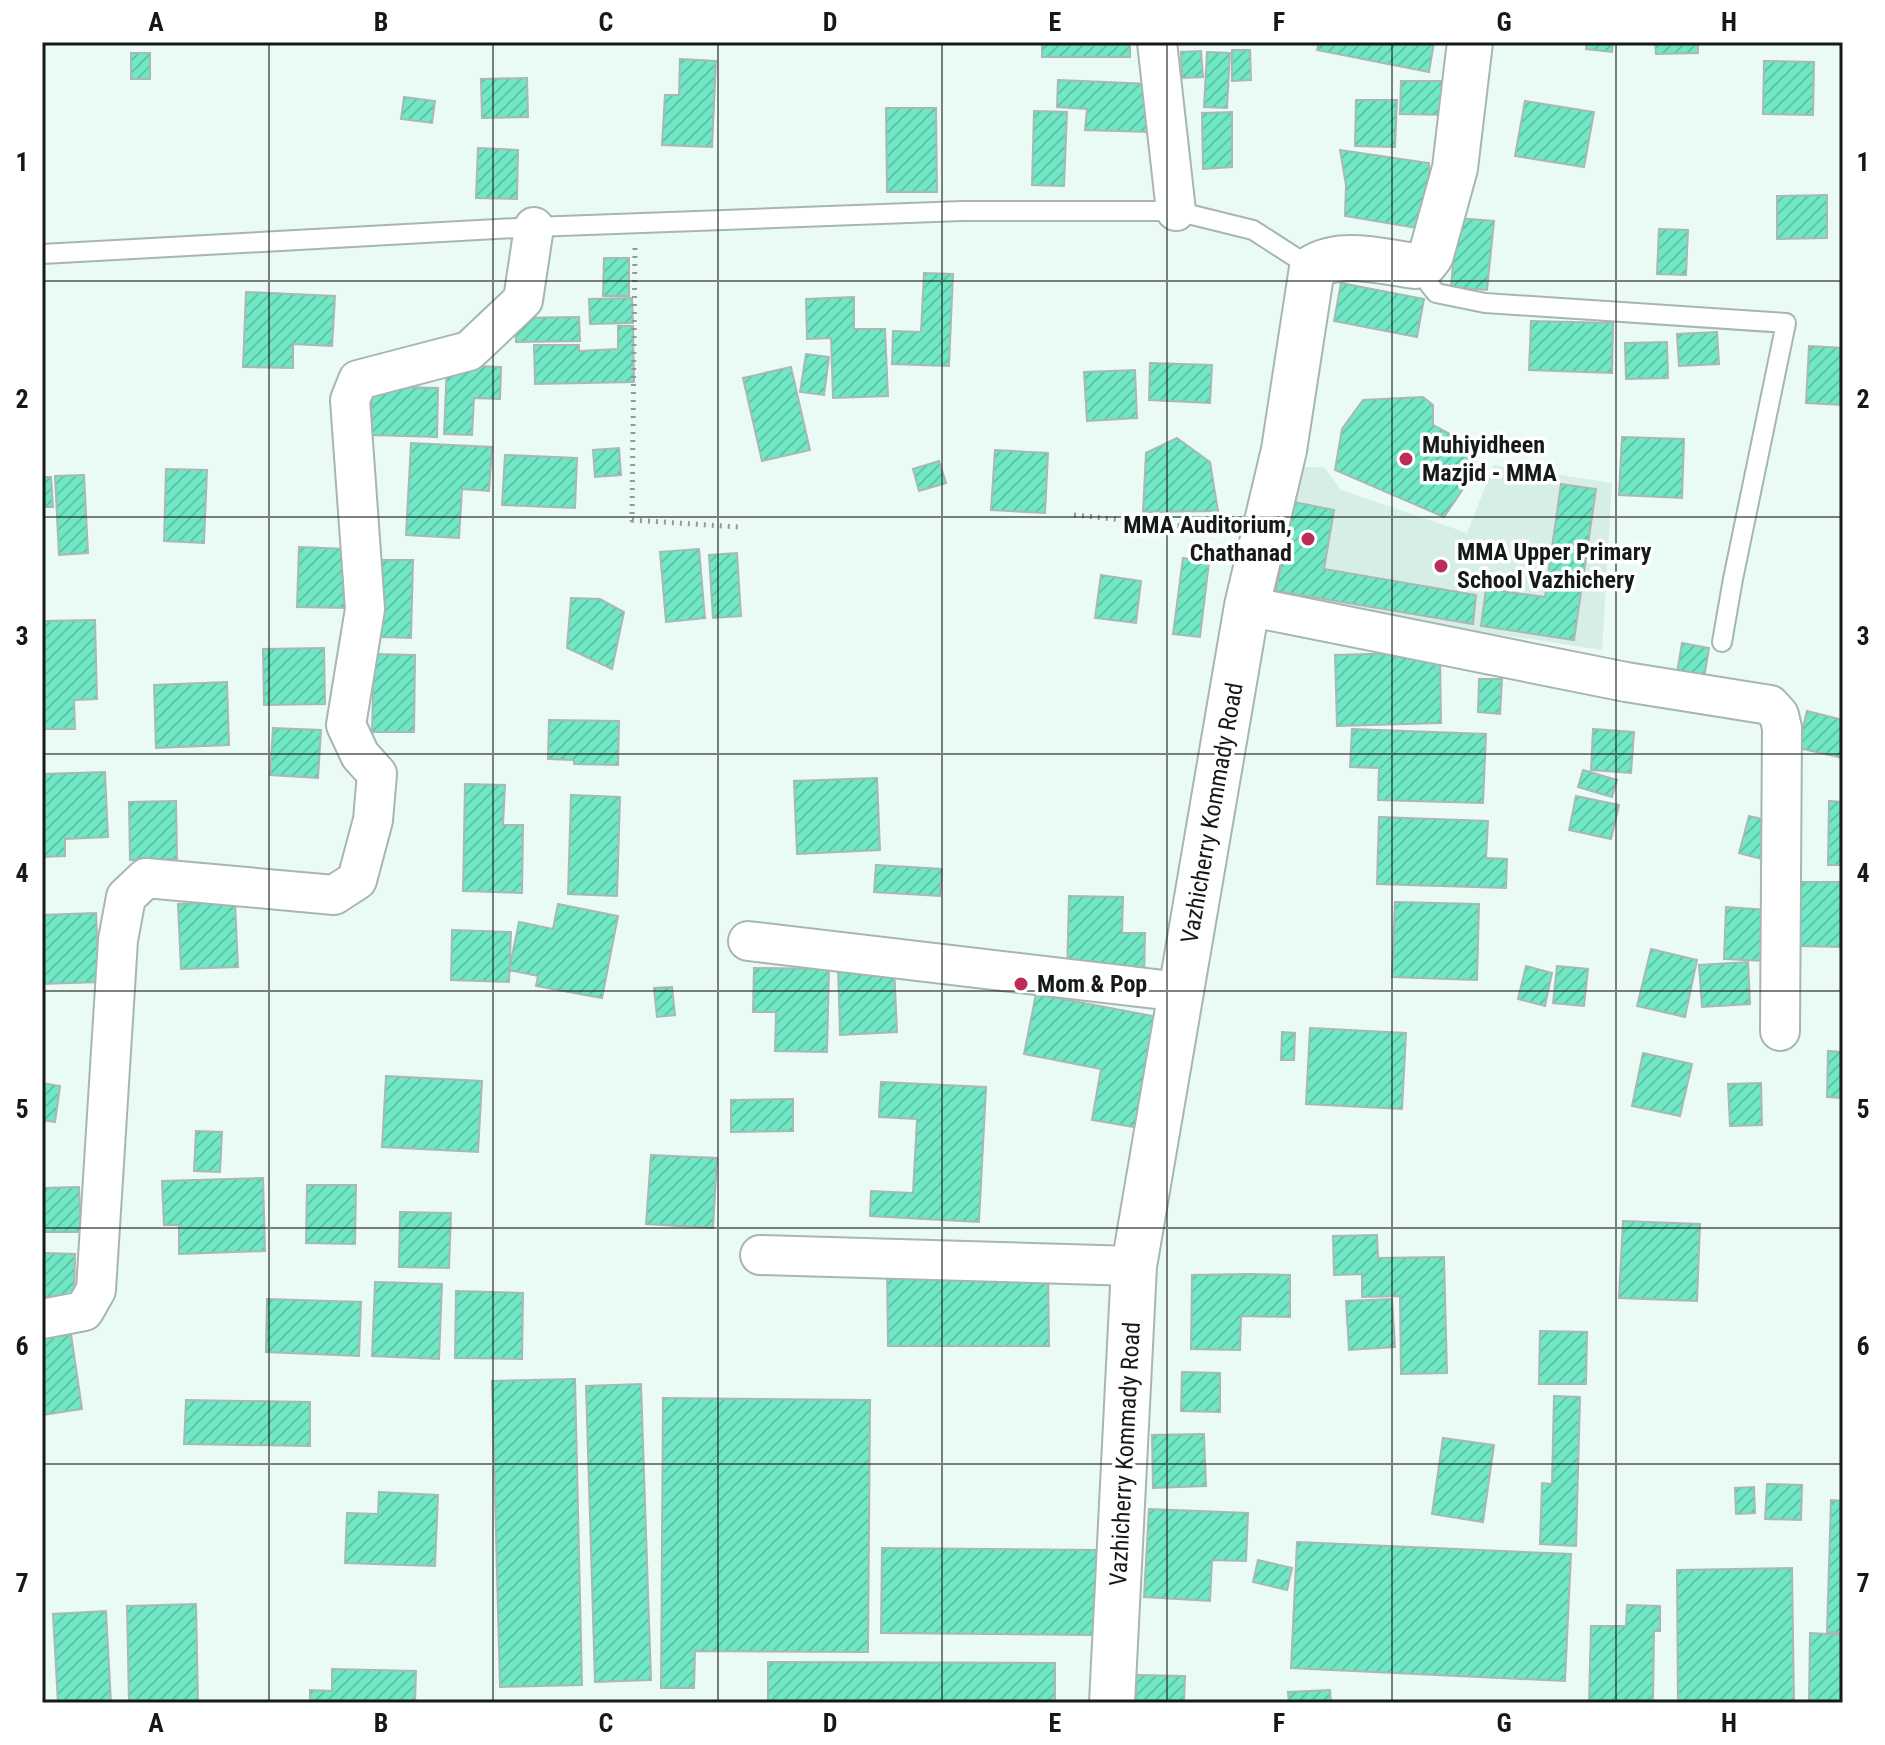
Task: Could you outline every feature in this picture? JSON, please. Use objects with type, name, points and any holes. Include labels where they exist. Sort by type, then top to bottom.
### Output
[{"type":"main road","points":[[1312,268],[1326,259],[1350,258],[1415,266],[1425,263],[1431,255],[1455,168],[1470,42]]},
{"type":"main road","name":"Vazhicherry Kommady Road","points":[[1112,1703],[1134,1266],[1247,606],[1284,450],[1312,268]]},
{"type":"street","points":[[1157,42],[1176,211]]},
{"type":"street","points":[[42,1319],[84,1311],[96,1290],[118,940],[126,897],[146,878],[334,895],[357,880],[373,820],[377,774],[360,755],[346,725],[365,609],[350,400],[358,380],[469,351],[523,300],[534,227]]},
{"type":"street","points":[[1247,606],[1626,682],[1770,705],[1779,715],[1782,728],[1780,1031]]},
{"type":"street","points":[[748,941],[1181,992]]},
{"type":"street","points":[[760,1255],[1134,1266]]},
{"type":"lane","points":[[42,254],[636,223],[962,211],[1176,211],[1253,230],[1312,268]]},
{"type":"lane","points":[[1415,266],[1436,293],[1485,303],[1786,323],[1722,642]]},
{"type":"path","points":[[636,223],[632,520],[738,527]]},
{"type":"path","points":[[1074,515],[1264,535]]},
{"type":"shaded area","name":"MMA Upper Primary School Vazhichery","points":[[1494,465],[1612,483],[1602,650],[1268,599],[1298,467],[1324,467],[1341,490],[1467,533]]},
{"type":"building","points":[[1042,42],[1130,42],[1130,57],[1042,57]]},
{"type":"building","points":[[1319,42],[1434,42],[1429,72],[1317,50]]},
{"type":"building","points":[[1587,42],[1613,42],[1612,52],[1586,49]]},
{"type":"building","points":[[1655,42],[1698,42],[1698,53],[1656,54]]},
{"type":"building","points":[[1232,50],[1250,50],[1251,80],[1232,81]]},
{"type":"building","points":[[1201,51],[1203,77],[1182,78],[1181,52]]},
{"type":"building","points":[[1207,52],[1230,53],[1227,108],[1204,107]]},
{"type":"building","points":[[131,53],[150,53],[150,79],[131,79]]},
{"type":"building","points":[[680,59],[716,61],[712,147],[662,145],[665,95],[679,95]]},
{"type":"building","points":[[1764,61],[1814,62],[1813,115],[1763,114]]},
{"type":"building","points":[[527,78],[528,117],[482,118],[481,79]]},
{"type":"building","points":[[1058,80],[1151,84],[1149,132],[1085,130],[1087,109],[1057,107]]},
{"type":"building","points":[[1401,81],[1448,81],[1448,115],[1400,114]]},
{"type":"building","points":[[404,97],[435,101],[432,123],[401,119]]},
{"type":"building","points":[[1356,100],[1397,100],[1395,147],[1355,146]]},
{"type":"building","points":[[1525,101],[1594,112],[1584,167],[1515,156]]},
{"type":"building","points":[[886,108],[936,108],[937,192],[887,192]]},
{"type":"building","points":[[1034,111],[1067,112],[1064,186],[1032,185]]},
{"type":"building","points":[[1232,112],[1232,167],[1203,169],[1202,113]]},
{"type":"building","points":[[478,148],[518,150],[517,199],[476,198]]},
{"type":"building","points":[[1340,150],[1429,163],[1429,230],[1345,216],[1346,185]]},
{"type":"building","points":[[1827,195],[1827,238],[1777,239],[1777,196]]},
{"type":"building","points":[[1457,218],[1494,221],[1487,290],[1451,287]]},
{"type":"building","points":[[1659,229],[1688,230],[1686,275],[1657,274]]},
{"type":"building","points":[[604,258],[629,258],[629,296],[603,296]]},
{"type":"building","points":[[924,273],[953,274],[949,366],[892,364],[893,331],[921,332]]},
{"type":"building","points":[[1341,283],[1424,299],[1417,337],[1334,321]]},
{"type":"building","points":[[246,292],[335,296],[332,346],[293,344],[293,368],[243,367]]},
{"type":"building","points":[[854,297],[854,329],[885,329],[888,396],[833,398],[831,338],[807,339],[806,299]]},
{"type":"building","points":[[632,298],[633,323],[590,324],[589,299]]},
{"type":"building","points":[[579,317],[580,341],[516,342],[515,318]]},
{"type":"building","points":[[1531,321],[1613,323],[1612,373],[1529,370]]},
{"type":"building","points":[[618,326],[633,326],[634,382],[535,384],[534,345],[579,345],[579,351],[618,349]]},
{"type":"building","points":[[1717,332],[1719,364],[1679,366],[1677,334]]},
{"type":"building","points":[[1667,342],[1668,378],[1626,379],[1625,343]]},
{"type":"building","points":[[1809,346],[1843,348],[1843,405],[1806,403]]},
{"type":"building","points":[[806,354],[829,357],[824,395],[800,392]]},
{"type":"building","points":[[1150,363],[1212,365],[1210,403],[1149,400]]},
{"type":"building","points":[[447,365],[501,367],[500,399],[474,398],[472,435],[444,434]]},
{"type":"building","points":[[791,367],[810,450],[762,461],[743,378]]},
{"type":"building","points":[[1135,370],[1137,418],[1087,421],[1084,372]]},
{"type":"building","points":[[372,386],[438,388],[437,437],[371,435]]},
{"type":"building","name":"Muhiyidheen Mazjid - MMA","points":[[1423,397],[1433,405],[1433,425],[1478,449],[1469,480],[1444,517],[1335,470],[1342,429],[1363,400]]},
{"type":"building","points":[[1622,437],[1684,439],[1682,498],[1619,495]]},
{"type":"building","points":[[1177,438],[1210,462],[1218,511],[1143,512],[1146,453]]},
{"type":"building","points":[[411,443],[492,447],[489,491],[462,489],[459,538],[406,535]]},
{"type":"building","points":[[619,448],[621,475],[595,477],[593,450]]},
{"type":"building","points":[[995,450],[1048,453],[1045,513],[991,510]]},
{"type":"building","points":[[505,455],[577,458],[575,508],[502,505]]},
{"type":"building","points":[[939,461],[946,483],[919,491],[913,469]]},
{"type":"building","points":[[166,469],[207,470],[204,543],[164,541]]},
{"type":"building","points":[[84,475],[88,553],[59,555],[55,476]]},
{"type":"building","points":[[42,477],[51,477],[53,507],[42,507]]},
{"type":"building","points":[[1561,484],[1596,489],[1574,640],[1481,626],[1486,589],[1545,597]]},
{"type":"building","name":"MMA Auditorium, Chathanad","points":[[1294,502],[1334,510],[1324,569],[1476,595],[1473,624],[1276,591]]},
{"type":"building","points":[[299,547],[347,549],[346,608],[297,607]]},
{"type":"building","points":[[699,549],[705,618],[666,622],[660,552]]},
{"type":"building","points":[[737,553],[741,616],[713,618],[709,555]]},
{"type":"building","points":[[1183,558],[1209,562],[1200,637],[1173,634]]},
{"type":"building","points":[[382,560],[413,560],[411,638],[380,637]]},
{"type":"building","points":[[1101,575],[1141,581],[1136,623],[1095,618]]},
{"type":"building","points":[[571,598],[600,599],[624,612],[612,669],[567,648]]},
{"type":"building","points":[[95,620],[97,699],[74,700],[75,729],[44,729],[42,621]]},
{"type":"building","points":[[1682,643],[1709,648],[1702,690],[1675,685]]},
{"type":"building","points":[[324,648],[325,704],[264,705],[263,649]]},
{"type":"building","points":[[1440,652],[1441,723],[1337,726],[1335,655]]},
{"type":"building","points":[[374,654],[415,655],[414,732],[372,732]]},
{"type":"building","points":[[1479,679],[1502,679],[1500,714],[1478,712]]},
{"type":"building","points":[[227,682],[229,745],[156,748],[154,685]]},
{"type":"building","points":[[1807,711],[1843,720],[1843,758],[1798,748]]},
{"type":"building","points":[[549,720],[619,721],[618,765],[574,764],[574,760],[548,759]]},
{"type":"building","points":[[273,728],[321,730],[318,778],[270,775]]},
{"type":"building","points":[[1352,729],[1486,734],[1483,803],[1378,800],[1379,768],[1350,767]]},
{"type":"building","points":[[1593,729],[1634,732],[1631,773],[1591,770]]},
{"type":"building","points":[[1583,770],[1617,780],[1612,797],[1578,787]]},
{"type":"building","points":[[105,772],[108,837],[65,839],[65,856],[42,857],[42,774]]},
{"type":"building","points":[[877,778],[880,850],[797,854],[794,781]]},
{"type":"building","points":[[465,784],[505,785],[503,825],[523,825],[522,893],[463,891]]},
{"type":"building","points":[[571,795],[620,797],[617,896],[568,894]]},
{"type":"building","points":[[1576,796],[1619,805],[1611,839],[1569,830]]},
{"type":"building","points":[[176,801],[177,859],[130,860],[129,802]]},
{"type":"building","points":[[1829,801],[1843,802],[1843,865],[1828,865]]},
{"type":"building","points":[[1749,816],[1779,823],[1769,861],[1739,853]]},
{"type":"building","points":[[1379,817],[1488,821],[1486,858],[1507,859],[1506,888],[1377,884]]},
{"type":"building","points":[[876,865],[942,869],[940,896],[874,892]]},
{"type":"building","points":[[1800,882],[1843,882],[1843,947],[1799,946]]},
{"type":"building","points":[[1069,896],[1123,897],[1122,933],[1145,933],[1144,979],[1067,976]]},
{"type":"building","points":[[235,902],[238,967],[181,969],[178,904]]},
{"type":"building","points":[[1395,902],[1479,904],[1477,980],[1392,977]]},
{"type":"building","points":[[558,904],[618,916],[602,998],[536,986],[538,976],[509,970],[519,922],[553,929]]},
{"type":"building","points":[[1726,907],[1767,910],[1765,961],[1724,959]]},
{"type":"building","points":[[96,913],[99,982],[42,984],[42,915]]},
{"type":"building","points":[[452,930],[511,932],[509,982],[451,980]]},
{"type":"building","points":[[1651,949],[1697,960],[1685,1017],[1637,1006]]},
{"type":"building","points":[[1748,962],[1750,1004],[1702,1007],[1699,965]]},
{"type":"building","points":[[894,965],[897,1032],[840,1035],[838,967]]},
{"type":"building","points":[[1526,966],[1552,973],[1545,1006],[1518,999]]},
{"type":"building","points":[[1557,966],[1588,969],[1584,1006],[1553,1003]]},
{"type":"building","points":[[754,968],[829,969],[827,1052],[775,1051],[776,1012],[753,1012]]},
{"type":"building","points":[[672,987],[675,1015],[657,1017],[654,988]]},
{"type":"building","points":[[1036,994],[1158,1017],[1140,1128],[1092,1120],[1101,1069],[1024,1054]]},
{"type":"building","points":[[1310,1028],[1406,1033],[1402,1109],[1306,1104]]},
{"type":"building","points":[[1282,1032],[1295,1033],[1294,1060],[1281,1060]]},
{"type":"building","points":[[1828,1051],[1843,1052],[1843,1098],[1827,1097]]},
{"type":"building","points":[[1643,1053],[1692,1064],[1680,1116],[1632,1106]]},
{"type":"building","points":[[386,1076],[482,1081],[478,1152],[382,1147]]},
{"type":"building","points":[[881,1082],[986,1087],[979,1222],[870,1216],[871,1191],[913,1193],[917,1119],[879,1117]]},
{"type":"building","points":[[42,1083],[60,1086],[55,1122],[42,1120]]},
{"type":"building","points":[[1761,1083],[1762,1125],[1730,1126],[1728,1084]]},
{"type":"building","points":[[793,1099],[793,1131],[731,1132],[731,1100]]},
{"type":"building","points":[[196,1131],[222,1132],[220,1172],[194,1171]]},
{"type":"building","points":[[651,1155],[717,1158],[713,1228],[646,1224]]},
{"type":"building","points":[[263,1178],[265,1251],[179,1254],[179,1225],[164,1225],[162,1181]]},
{"type":"building","points":[[307,1185],[356,1185],[355,1244],[306,1243]]},
{"type":"building","points":[[79,1187],[81,1232],[42,1232],[42,1188]]},
{"type":"building","points":[[400,1212],[451,1213],[449,1268],[399,1267]]},
{"type":"building","points":[[1623,1221],[1700,1224],[1697,1301],[1619,1298]]},
{"type":"building","points":[[1377,1235],[1378,1258],[1444,1257],[1447,1373],[1401,1374],[1400,1296],[1362,1297],[1362,1274],[1334,1275],[1333,1236]]},
{"type":"building","points":[[44,1253],[75,1254],[74,1300],[43,1300]]},
{"type":"building","points":[[1048,1265],[1049,1346],[888,1346],[887,1268]]},
{"type":"building","points":[[1192,1275],[1290,1275],[1290,1317],[1241,1316],[1240,1350],[1191,1349]]},
{"type":"building","points":[[375,1282],[442,1284],[439,1359],[372,1356]]},
{"type":"building","points":[[456,1291],[523,1293],[522,1359],[455,1358]]},
{"type":"building","points":[[267,1299],[361,1302],[359,1356],[266,1352]]},
{"type":"building","points":[[1392,1299],[1395,1347],[1349,1350],[1346,1301]]},
{"type":"building","points":[[69,1321],[82,1409],[42,1415],[42,1324]]},
{"type":"building","points":[[1540,1331],[1587,1332],[1586,1384],[1539,1384]]},
{"type":"building","points":[[1182,1372],[1220,1373],[1220,1412],[1181,1411]]},
{"type":"building","points":[[575,1379],[582,1685],[500,1687],[492,1381]]},
{"type":"building","points":[[641,1384],[651,1680],[595,1682],[586,1386]]},
{"type":"building","points":[[1554,1396],[1580,1397],[1576,1546],[1540,1544],[1542,1483],[1552,1484]]},
{"type":"building","points":[[663,1398],[870,1400],[868,1652],[695,1651],[694,1688],[661,1688]]},
{"type":"building","points":[[186,1400],[310,1402],[310,1446],[184,1444]]},
{"type":"building","points":[[1204,1434],[1206,1486],[1153,1488],[1152,1435]]},
{"type":"building","points":[[1443,1438],[1494,1445],[1483,1522],[1432,1514]]},
{"type":"building","points":[[1767,1484],[1802,1485],[1801,1520],[1765,1519]]},
{"type":"building","points":[[1754,1487],[1755,1513],[1736,1514],[1735,1488]]},
{"type":"building","points":[[379,1492],[438,1495],[435,1566],[345,1563],[347,1513],[378,1514]]},
{"type":"building","points":[[1831,1500],[1843,1501],[1843,1633],[1827,1632]]},
{"type":"building","points":[[1149,1509],[1248,1513],[1246,1561],[1212,1560],[1210,1601],[1144,1597]]},
{"type":"building","points":[[1297,1542],[1571,1554],[1565,1681],[1291,1668]]},
{"type":"building","points":[[882,1548],[1098,1550],[1096,1635],[881,1633]]},
{"type":"building","points":[[1258,1560],[1292,1568],[1287,1590],[1253,1582]]},
{"type":"building","points":[[1792,1568],[1794,1703],[1678,1703],[1677,1570]]},
{"type":"building","points":[[196,1604],[198,1703],[129,1703],[127,1606]]},
{"type":"building","points":[[1627,1605],[1660,1606],[1660,1631],[1654,1631],[1653,1703],[1589,1703],[1591,1626],[1626,1626]]},
{"type":"building","points":[[106,1611],[111,1703],[58,1703],[53,1614]]},
{"type":"building","points":[[1810,1633],[1843,1635],[1843,1703],[1809,1703]]},
{"type":"building","points":[[768,1662],[1055,1663],[1055,1703],[768,1703]]},
{"type":"building","points":[[332,1669],[416,1671],[415,1703],[310,1703],[310,1690],[332,1691]]},
{"type":"building","points":[[1136,1675],[1185,1676],[1184,1703],[1136,1703]]},
{"type":"building","points":[[1330,1690],[1331,1703],[1289,1703],[1288,1692]]},
{"type":"place","name":"Muhiyidheen Mazjid - MMA","points":[[1406,459]]},
{"type":"place","name":"MMA Auditorium, Chathanad","points":[[1308,539]]},
{"type":"place","name":"MMA Upper Primary School Vazhichery","points":[[1441,566]]},
{"type":"place","name":"Mom & Pop","points":[[1021,984]]}]
